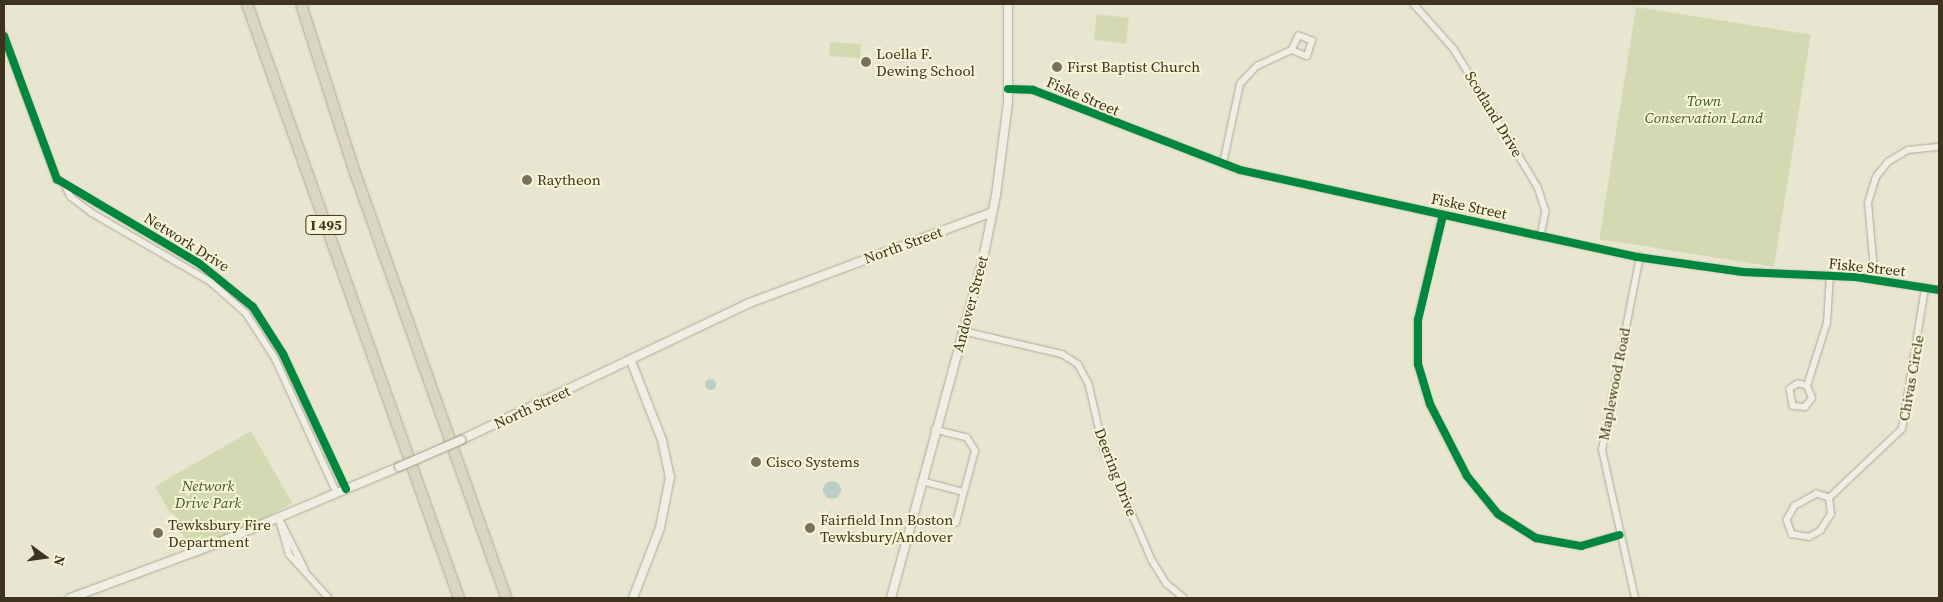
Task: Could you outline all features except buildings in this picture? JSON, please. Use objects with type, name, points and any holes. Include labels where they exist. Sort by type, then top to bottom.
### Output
[{"type":"highway","name":"I 495","points":[[247,4],[459,598]]},
{"type":"highway","name":"I 495","points":[[301,4],[354,170],[506,598]]},
{"type":"main road","name":"Andover Street","points":[[891,598],[934,430],[963,331],[992,212],[1008,89],[1008,4]]},
{"type":"main road","name":"North Street","points":[[70,598],[279,518],[399,467],[632,361],[749,303],[992,212]]},
{"type":"main road","points":[[632,361],[662,440],[670,477],[660,528],[633,598]]},
{"type":"street","name":"Scotland Drive","points":[[1414,4],[1454,49],[1538,187],[1546,211],[1541,236]]},
{"type":"street","name":"Network Drive","points":[[4,36],[48,163],[66,186],[71,197],[92,213],[198,274],[246,313],[275,358],[337,493]]},
{"type":"street","points":[[1223,164],[1240,84],[1257,66],[1292,50]]},
{"type":"street","name":"Fiske Street","points":[[1008,89],[1034,90],[1223,164],[1541,236],[1640,257],[1743,272],[1830,275],[1939,290]]},
{"type":"street","points":[[1875,280],[1868,203],[1876,177],[1888,162],[1908,150],[1939,147]]},
{"type":"street","name":"Network Drive","points":[[66,186],[200,264],[253,307],[283,354],[346,489]]},
{"type":"street","points":[[1444,215],[1416,342],[1422,382],[1453,450],[1483,500],[1524,533],[1581,546],[1619,535]]},
{"type":"street","name":"Maplewood Road","points":[[1635,598],[1605,476],[1604,431],[1640,257]]},
{"type":"street","points":[[1807,386],[1798,384],[1790,389],[1793,406],[1802,408],[1810,403],[1812,394],[1807,386],[1827,323],[1830,275]]},
{"type":"street","name":"Chivas Circle","points":[[1829,498],[1902,429],[1925,288]]},
{"type":"street","name":"Deering Drive","points":[[963,331],[1062,354],[1078,364],[1089,384],[1104,450],[1152,560],[1167,584],[1184,598]]},
{"type":"street","points":[[934,430],[973,444],[956,523]]},
{"type":"street","points":[[922,481],[964,492]]},
{"type":"street","points":[[1817,494],[1829,498],[1830,514],[1820,531],[1803,538],[1788,530],[1789,515],[1800,501],[1817,494]]},
{"type":"street","points":[[279,518],[306,572],[329,598]]},
{"type":"green space","name":"Town Conservation Land","points":[[1636,7],[1811,35],[1774,267],[1599,239]]},
{"type":"green space","points":[[1097,14],[1129,18],[1126,44],[1094,40]]},
{"type":"green space","points":[[830,42],[861,44],[860,58],[829,56]]},
{"type":"green space","name":"Network Drive Park","points":[[251,431],[292,503],[196,558],[155,486]]},
{"type":"shaded area","points":[[710,378],[716,384],[710,390],[704,384]]},
{"type":"shaded area","points":[[832,481],[838,484],[841,490],[838,496],[832,499],[826,496],[823,490],[826,484]]},
{"type":"cycle path","points":[[4,36],[57,179],[200,264],[253,307],[283,354],[346,489]]},
{"type":"cycle path","points":[[1008,89],[1033,90],[1240,170],[1637,257],[1743,272],[1856,277],[1939,290]]},
{"type":"cycle path","points":[[1443,215],[1418,320],[1418,364],[1430,404],[1467,476],[1498,514],[1536,538],[1581,546],[1619,535]]},
{"type":"place","name":"Loella F. Dewing School","points":[[866,62]]},
{"type":"place","name":"First Baptist Church","points":[[1057,67]]},
{"type":"place","name":"Raytheon","points":[[527,180]]},
{"type":"place","name":"Cisco Systems","points":[[756,462]]},
{"type":"place","name":"Fairfield Inn Boston Tewksbury/Andover","points":[[810,528]]},
{"type":"place","name":"Tewksbury Fire Department","points":[[158,533]]}]
